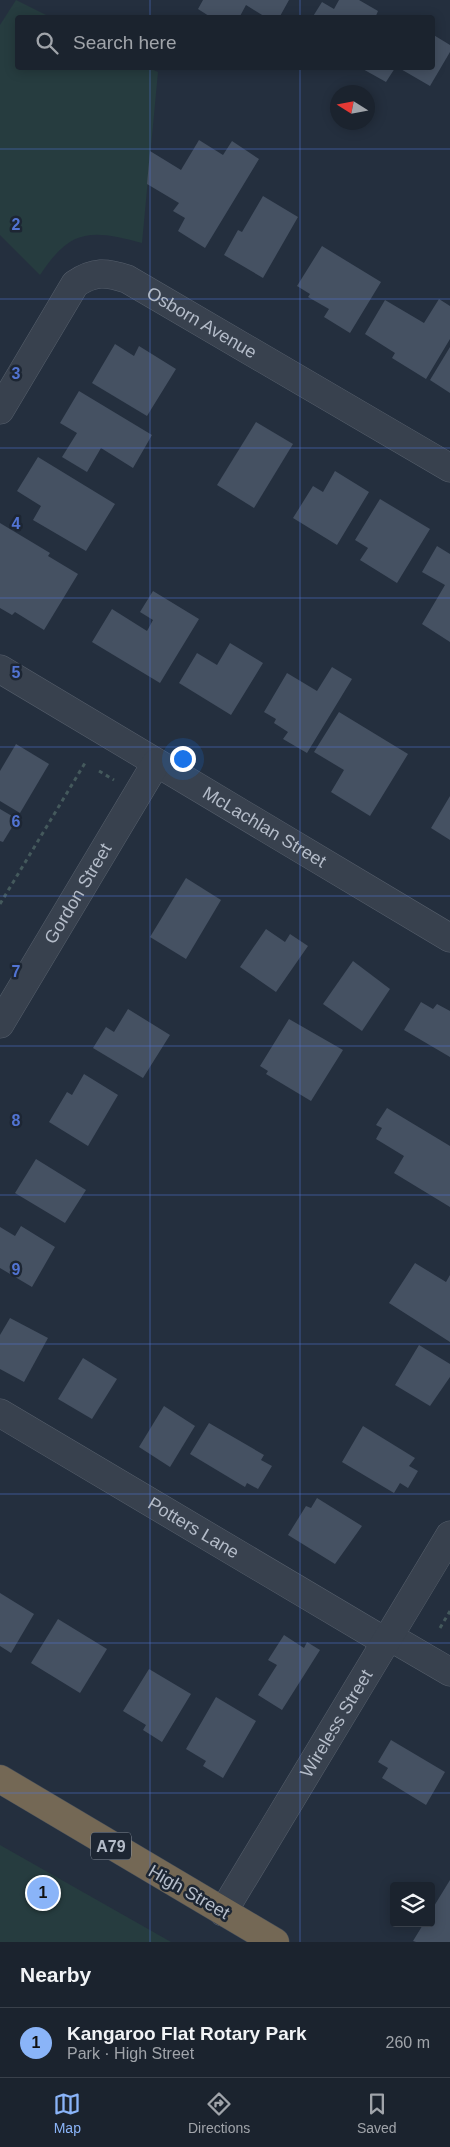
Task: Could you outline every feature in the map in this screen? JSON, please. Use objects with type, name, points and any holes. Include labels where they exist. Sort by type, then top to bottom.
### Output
[{"type":"highway","name":"High Street","points":[[0,1779],[275,1942]]},
{"type":"street","name":"Osborn Avenue","points":[[0,410],[76,284],[88,275],[111,273],[127,279],[450,468]]},
{"type":"street","name":"McLachlan Street","points":[[0,669],[450,938]]},
{"type":"street","name":"Gordon Street","points":[[0,1024],[156,763]]},
{"type":"street","name":"Potters Lane","points":[[0,1413],[388,1640],[450,1672]]},
{"type":"street","name":"Wireless Street","points":[[223,1912],[450,1535]]},
{"type":"path","points":[[0,904],[85,763]]},
{"type":"path","points":[[440,1628],[450,1610]]},
{"type":"green space","points":[[16,0],[46,15],[15,15],[15,70],[154,70],[158,72],[142,243],[108,236],[83,236],[61,249],[40,275],[0,235],[0,25]]},
{"type":"green space","points":[[0,1845],[171,1942],[0,1942]]},
{"type":"building","points":[[203,0],[289,0],[281,15],[262,15],[246,5],[241,15],[207,15],[198,9]]},
{"type":"building","points":[[339,0],[359,0],[378,11],[376,15],[314,15],[322,2],[334,9]]},
{"type":"building","points":[[435,36],[450,45],[450,52],[430,86],[402,70],[435,70]]},
{"type":"building","points":[[365,70],[394,70],[386,82]]},
{"type":"building","points":[[199,140],[223,155],[232,141],[259,159],[205,248],[178,231],[185,218],[173,211],[179,203],[147,184],[150,151],[181,170]]},
{"type":"building","points":[[263,196],[298,217],[263,278],[224,255],[238,230],[242,232]]},
{"type":"building","points":[[322,246],[381,282],[350,333],[324,317],[329,309],[308,297],[310,294],[297,286]]},
{"type":"building","points":[[439,299],[450,306],[450,339],[426,379],[392,358],[395,353],[365,334],[385,300],[424,323]]},
{"type":"building","points":[[115,344],[134,356],[139,346],[176,369],[147,416],[92,383]]},
{"type":"building","points":[[450,347],[450,393],[430,380]]},
{"type":"building","points":[[79,391],[152,435],[133,468],[101,448],[87,472],[62,457],[77,433],[60,423]]},
{"type":"building","points":[[256,422],[293,444],[254,508],[217,485]]},
{"type":"building","points":[[38,457],[115,504],[86,551],[33,520],[41,506],[17,491]]},
{"type":"building","points":[[335,471],[369,492],[337,545],[293,518],[313,486],[323,492]]},
{"type":"building","points":[[380,499],[430,529],[397,583],[360,560],[368,548],[355,540]]},
{"type":"building","points":[[0,523],[50,553],[48,556],[78,574],[44,630],[15,612],[12,615],[0,608]]},
{"type":"building","points":[[437,546],[450,554],[450,642],[422,624],[445,585],[422,572]]},
{"type":"building","points":[[153,591],[199,619],[160,683],[92,642],[112,609],[147,631],[153,620],[140,612]]},
{"type":"building","points":[[230,643],[263,663],[231,715],[179,683],[197,653],[217,665]]},
{"type":"building","points":[[332,667],[352,679],[307,753],[283,739],[288,732],[274,723],[276,719],[264,712],[287,673],[317,691]]},
{"type":"building","points":[[339,712],[408,754],[370,816],[331,792],[344,770],[314,752]]},
{"type":"building","points":[[16,744],[49,764],[20,813],[0,801],[0,771]]},
{"type":"building","points":[[450,796],[450,840],[431,828]]},
{"type":"building","points":[[0,809],[17,819],[3,842],[0,841]]},
{"type":"building","points":[[186,878],[221,900],[186,959],[150,937]]},
{"type":"building","points":[[266,929],[285,942],[290,934],[308,946],[276,992],[240,967]]},
{"type":"building","points":[[353,961],[390,989],[362,1031],[323,1004]]},
{"type":"building","points":[[421,1002],[433,1009],[437,1004],[450,1011],[450,1057],[404,1030]]},
{"type":"building","points":[[128,1009],[170,1035],[143,1078],[93,1048],[106,1027],[114,1032]]},
{"type":"building","points":[[289,1019],[343,1050],[311,1101],[266,1074],[268,1071],[260,1066]]},
{"type":"building","points":[[84,1074],[118,1095],[88,1146],[49,1122],[67,1092],[72,1095]]},
{"type":"building","points":[[387,1108],[450,1146],[450,1207],[394,1173],[404,1156],[376,1139],[382,1128],[376,1125]]},
{"type":"building","points":[[36,1159],[86,1190],[65,1223],[15,1193]]},
{"type":"building","points":[[21,1226],[55,1247],[32,1287],[0,1268],[0,1227],[15,1236]]},
{"type":"building","points":[[415,1263],[446,1282],[450,1275],[450,1342],[389,1303]]},
{"type":"building","points":[[10,1318],[48,1338],[24,1382],[0,1369],[0,1335]]},
{"type":"building","points":[[419,1345],[450,1364],[450,1377],[430,1406],[395,1385]]},
{"type":"building","points":[[83,1358],[117,1379],[92,1419],[58,1399]]},
{"type":"building","points":[[164,1406],[195,1426],[170,1467],[139,1447]]},
{"type":"building","points":[[209,1423],[264,1455],[261,1460],[272,1466],[258,1489],[247,1483],[245,1487],[190,1454]]},
{"type":"building","points":[[363,1426],[415,1458],[409,1466],[418,1471],[408,1488],[400,1483],[394,1493],[342,1462]]},
{"type":"building","points":[[317,1498],[362,1526],[335,1564],[288,1535],[306,1506],[311,1508]]},
{"type":"building","points":[[0,1593],[34,1614],[11,1653],[0,1646]]},
{"type":"building","points":[[58,1619],[107,1649],[80,1693],[31,1663]]},
{"type":"building","points":[[284,1635],[304,1648],[307,1642],[320,1650],[282,1710],[258,1695],[277,1665],[268,1660]]},
{"type":"building","points":[[149,1669],[191,1694],[162,1742],[143,1730],[146,1725],[123,1711]]},
{"type":"building","points":[[216,1697],[256,1721],[223,1778],[203,1766],[206,1761],[186,1749]]},
{"type":"building","points":[[391,1740],[445,1772],[426,1805],[382,1778],[388,1768],[378,1762]]},
{"type":"building","points":[[450,1880],[450,1942],[413,1941],[422,1927],[435,1927],[435,1904]]},
{"type":"place","name":"Kangaroo Flat Rotary Park","points":[[43,1893]]}]
